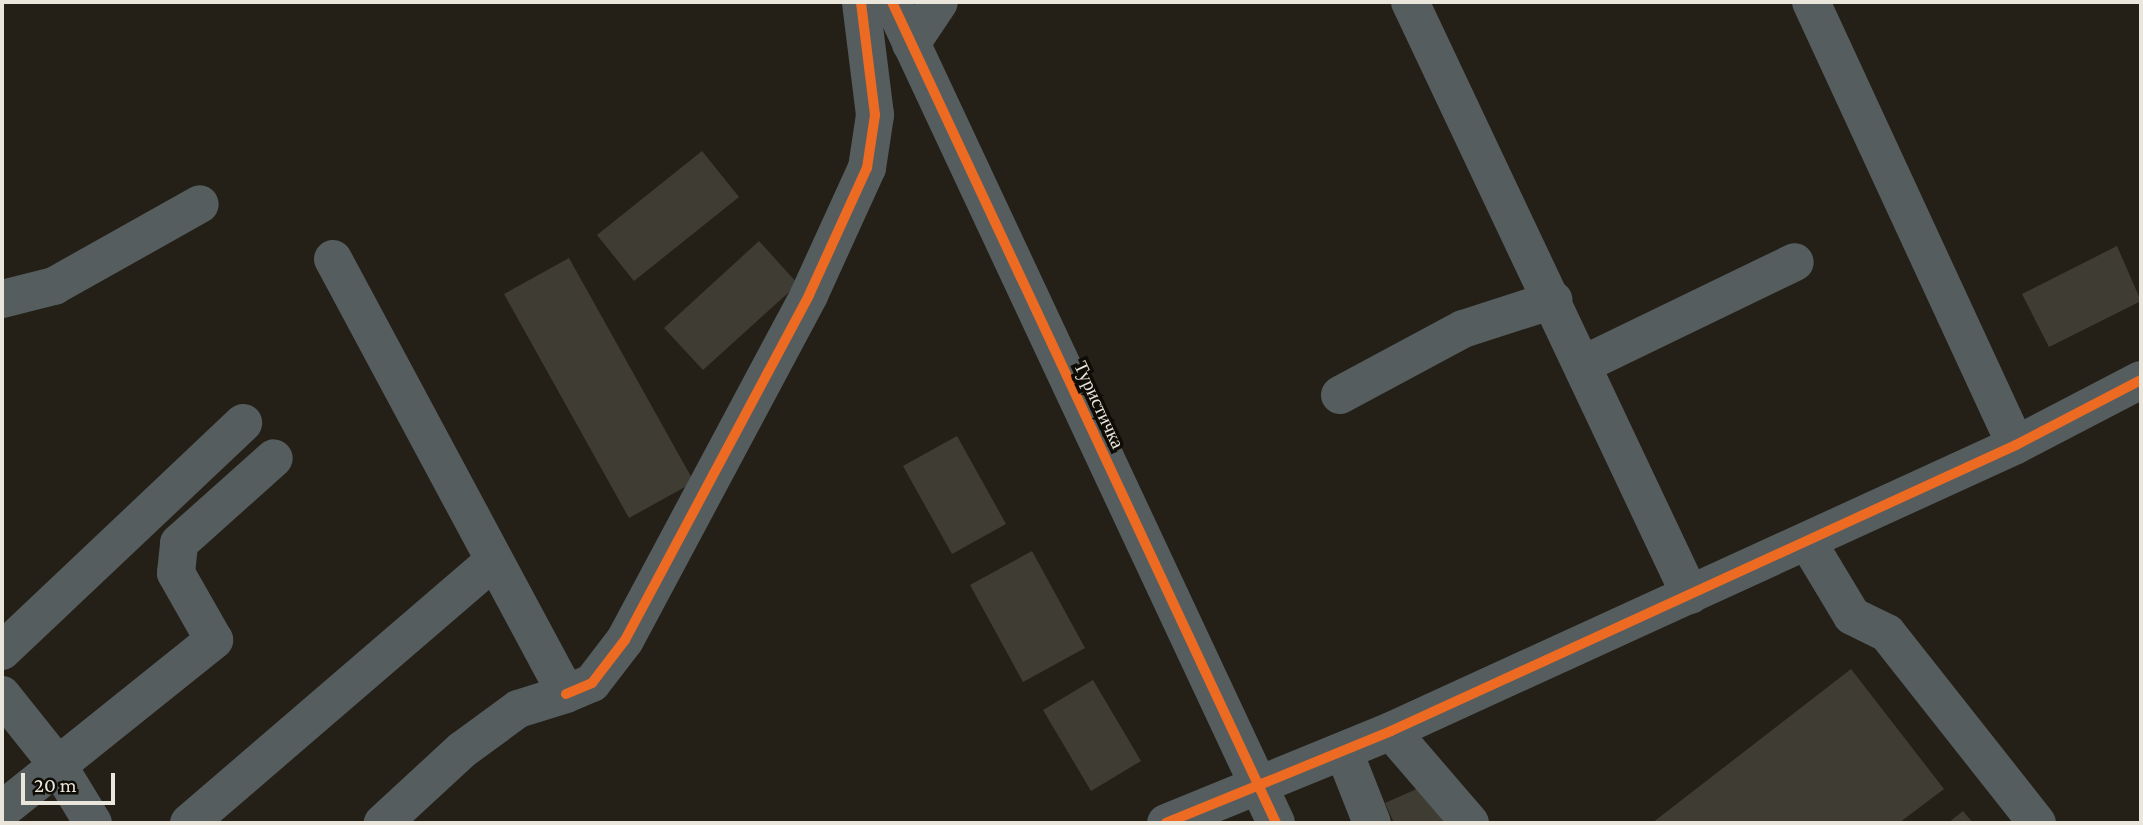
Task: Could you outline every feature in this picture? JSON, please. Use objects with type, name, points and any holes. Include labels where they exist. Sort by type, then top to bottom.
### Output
[{"type":"street","points":[[383,823],[462,750],[518,709],[592,683],[625,639],[808,295],[867,168],[875,115],[860,2]]},
{"type":"street","name":"Туристичка","points":[[892,2],[1276,823]]},
{"type":"street","points":[[918,59],[939,2]]},
{"type":"street","points":[[1410,2],[1584,364],[1690,595]]},
{"type":"street","points":[[1811,2],[2016,445]]},
{"type":"street","points":[[2,299],[54,286],[200,205]]},
{"type":"street","points":[[333,259],[566,694]]},
{"type":"street","points":[[1584,364],[1795,262]]},
{"type":"street","points":[[1340,395],[1463,329],[1553,300]]},
{"type":"street","points":[[1166,823],[1391,732],[2016,445],[2141,380]]},
{"type":"street","points":[[2,650],[243,423]]},
{"type":"street","points":[[2,810],[214,640],[176,573],[178,543],[274,458]]},
{"type":"street","points":[[1807,541],[1852,617],[1887,633],[2037,823]]},
{"type":"street","points":[[189,823],[494,561]]},
{"type":"street","points":[[2,695],[57,764],[93,823]]},
{"type":"street","points":[[1391,732],[1470,823]]},
{"type":"street","points":[[1344,752],[1372,823]]},
{"type":"building","points":[[702,151],[739,197],[634,281],[597,235]]},
{"type":"building","points":[[759,241],[798,284],[703,370],[664,328]]},
{"type":"building","points":[[2117,246],[2141,301],[2049,347],[2022,294]]},
{"type":"building","points":[[569,258],[694,482],[629,518],[504,294]]},
{"type":"building","points":[[957,436],[1006,524],[952,554],[903,466]]},
{"type":"building","points":[[1032,551],[1085,648],[1023,682],[970,585]]},
{"type":"building","points":[[1851,669],[1944,789],[1899,823],[1652,823]]},
{"type":"building","points":[[1093,680],[1141,761],[1091,791],[1043,710]]},
{"type":"building","points":[[1430,783],[1448,823],[1394,823],[1385,803]]},
{"type":"building","points":[[1963,811],[1973,823],[1948,823]]},
{"type":"cycle path","points":[[566,694],[592,683],[625,640],[809,295],[867,168],[875,115],[861,2]]},
{"type":"cycle path","points":[[892,2],[1276,823]]},
{"type":"cycle path","points":[[1166,823],[1391,731],[2016,445],[2141,380]]}]
